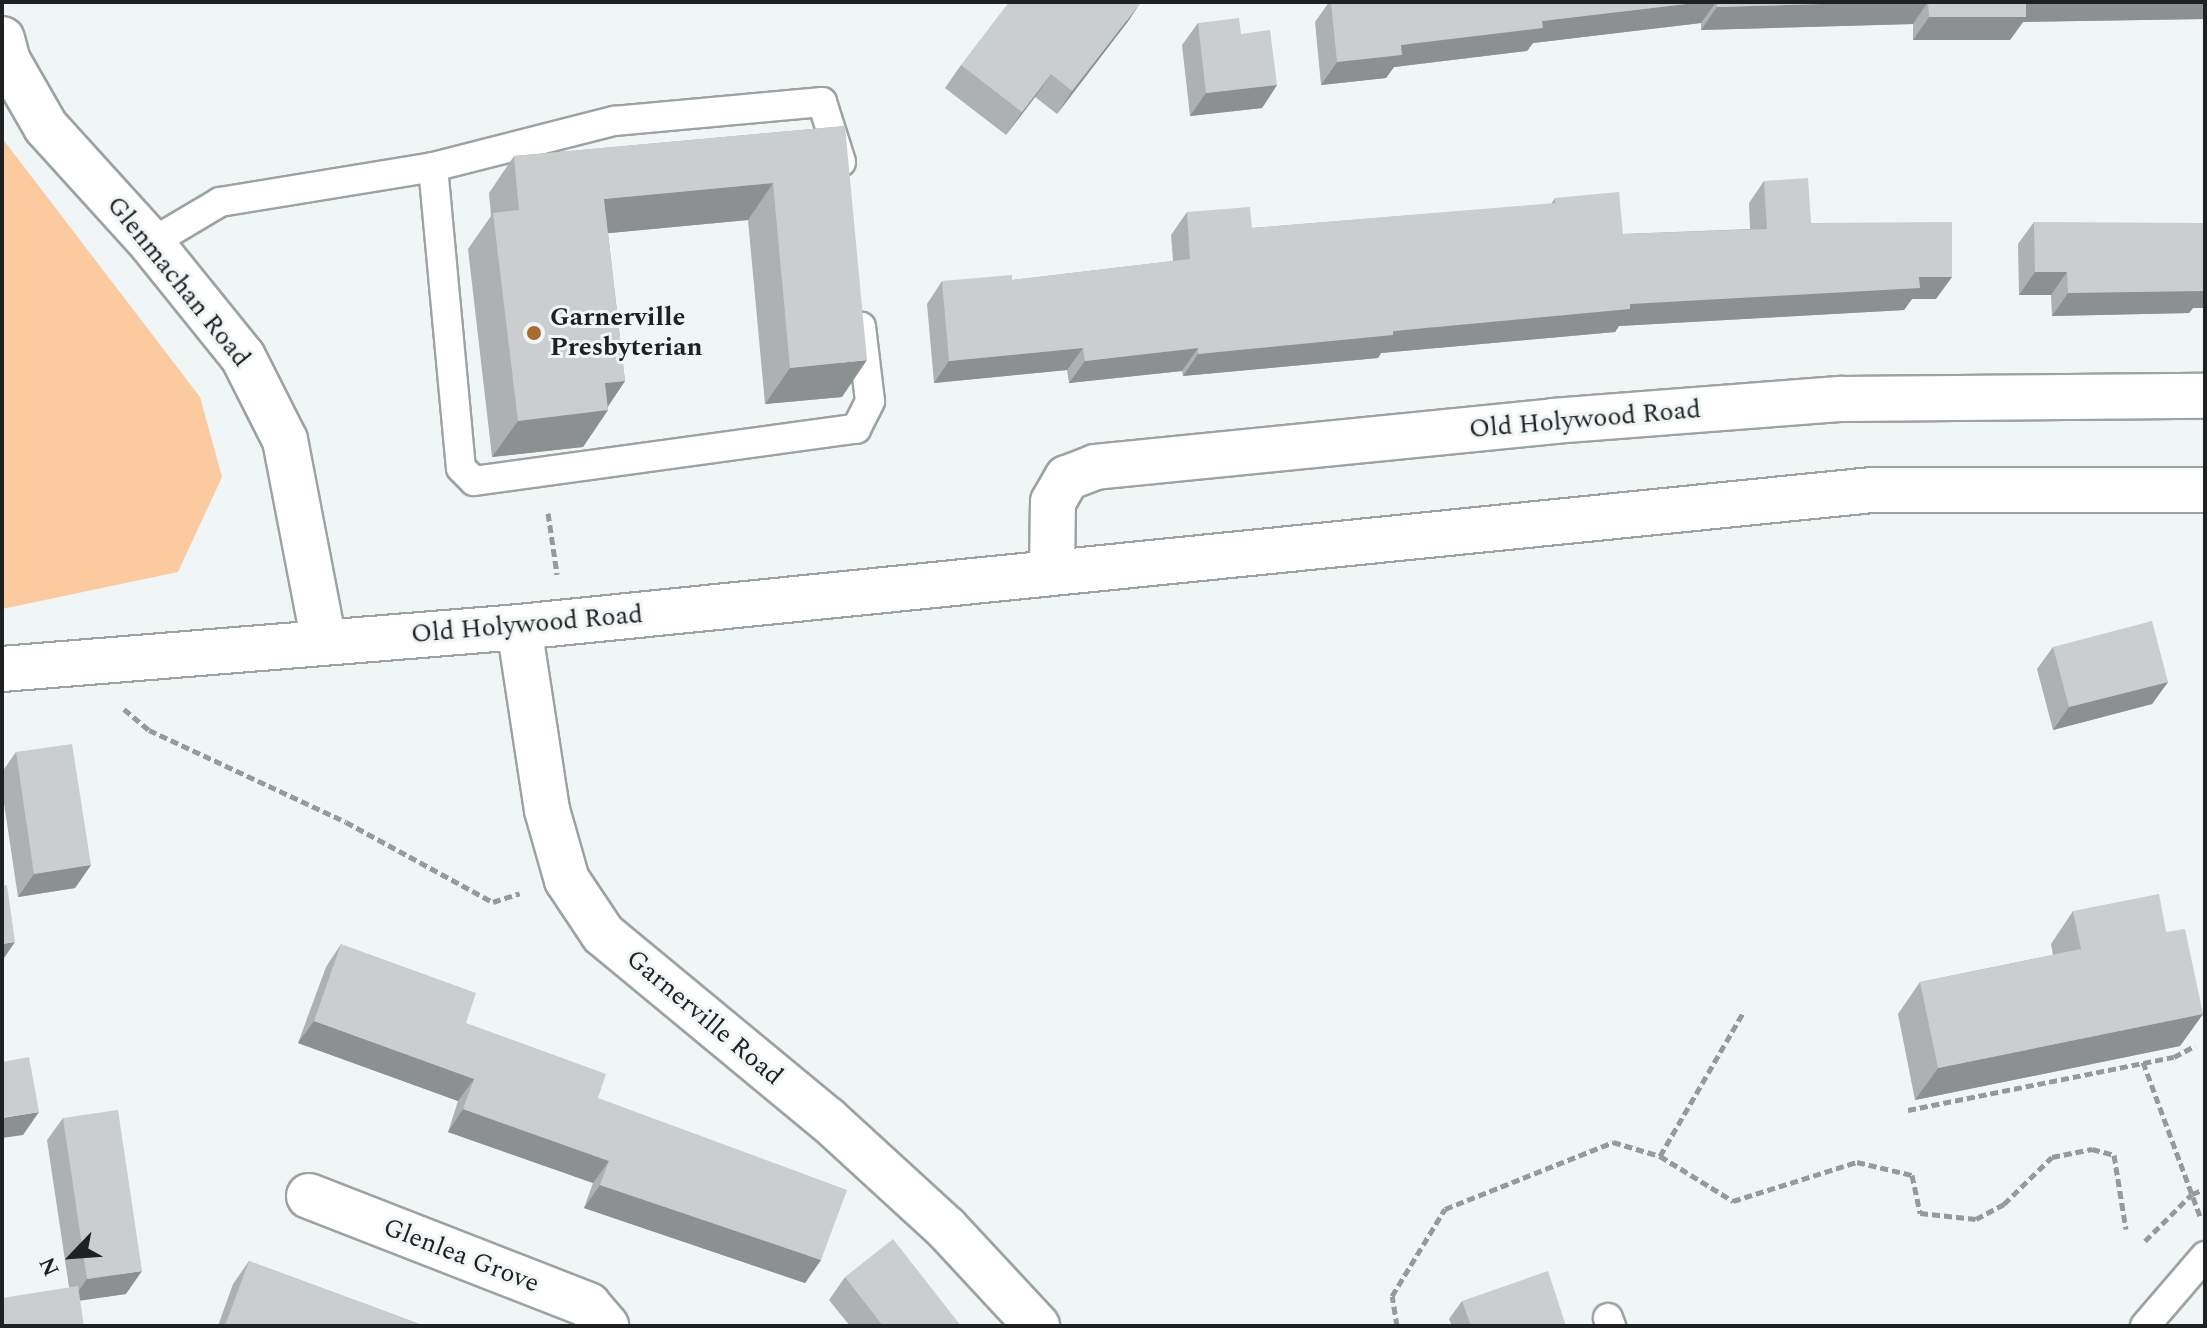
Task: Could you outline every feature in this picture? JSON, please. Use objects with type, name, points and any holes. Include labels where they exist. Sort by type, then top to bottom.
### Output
[{"type":"street","name":"Glenmachan Road","points":[[2,39],[46,127],[151,243],[243,357],[285,440],[324,642]]},
{"type":"street","name":"Old Holywood Road","points":[[1052,572],[1053,502],[1067,478],[1095,467],[1537,422],[1842,399],[2205,396]]},
{"type":"street","name":"Old Holywood Road","points":[[2,669],[564,623],[1873,490],[2205,490]]},
{"type":"street","name":"Garnerville Road","points":[[519,627],[547,810],[567,880],[603,934],[827,1119],[946,1228],[1037,1326]]},
{"type":"street","name":"Glenlea Grove","points":[[309,1196],[588,1305],[606,1326]]},
{"type":"lane","points":[[151,243],[220,202],[433,167],[614,121],[822,102],[845,189]]},
{"type":"lane","points":[[433,167],[461,468],[474,481],[856,429],[870,401],[858,295]]},
{"type":"lane","points":[[2145,1326],[2205,1256]]},
{"type":"path","points":[[543,472],[564,623]]},
{"type":"path","points":[[67,662],[149,730],[346,822],[493,902],[567,880]]},
{"type":"path","points":[[1660,1156],[1744,1011]]},
{"type":"path","points":[[1908,1110],[2143,1062],[2195,1046]]},
{"type":"path","points":[[2143,1062],[2205,1228]]},
{"type":"path","points":[[1397,1326],[1392,1296],[1445,1209],[1613,1142],[1660,1156],[1733,1201],[1857,1162],[1912,1175],[1920,1213],[1976,1219],[2004,1204],[2052,1157],[2092,1149],[2114,1155],[2126,1229]]},
{"type":"path","points":[[2145,1241],[2192,1194],[2205,1189]]},
{"type":"shaded area","points":[[2,138],[200,397],[222,477],[178,572],[2,609]]},
{"type":"building","points":[[1009,2],[1141,2],[1072,91],[1051,74],[1022,112],[961,65]]},
{"type":"building","points":[[1331,2],[1703,2],[1542,21],[1543,28],[1401,45],[1402,55],[1337,62]]},
{"type":"building","points":[[1717,2],[1892,2],[1717,7]]},
{"type":"building","points":[[1928,2],[2026,2],[2026,17],[1929,17]]},
{"type":"building","points":[[1239,18],[1241,34],[1270,30],[1277,85],[1206,93],[1198,23]]},
{"type":"building","points":[[845,126],[867,360],[790,368],[773,183],[604,199],[625,381],[605,383],[608,410],[518,421],[493,213],[519,210],[514,156]]},
{"type":"building","points":[[1808,178],[1811,223],[1952,222],[1952,277],[1919,277],[1920,288],[1630,304],[1630,309],[1393,331],[1393,335],[1198,354],[1198,348],[1085,361],[1083,348],[949,361],[942,281],[1012,275],[1012,280],[1190,259],[1187,212],[1250,207],[1252,228],[1555,203],[1555,198],[1619,192],[1623,234],[1767,229],[1764,181]]},
{"type":"building","points":[[2034,222],[2205,223],[2205,291],[2068,293],[2067,272],[2035,272]]},
{"type":"building","points":[[2152,621],[2168,682],[2069,707],[2053,647]]},
{"type":"building","points":[[72,744],[91,865],[34,874],[16,752]]},
{"type":"building","points":[[7,885],[15,942],[2,944],[2,886]]},
{"type":"building","points":[[2159,894],[2166,932],[2185,929],[2203,1014],[1938,1068],[1920,982],[2081,949],[2073,911]]},
{"type":"building","points":[[341,944],[476,993],[466,1023],[606,1074],[598,1098],[847,1190],[821,1260],[600,1185],[609,1161],[463,1109],[474,1079],[314,1021]]},
{"type":"building","points":[[29,1057],[39,1112],[2,1118],[2,1062]]},
{"type":"building","points":[[118,1110],[142,1271],[87,1279],[63,1118]]},
{"type":"building","points":[[893,1239],[961,1326],[883,1326],[845,1277]]},
{"type":"building","points":[[249,1261],[425,1326],[225,1326]]},
{"type":"building","points":[[1548,1271],[1566,1326],[1471,1326],[1462,1301]]},
{"type":"building","points":[[78,1286],[84,1326],[2,1326],[2,1298]]},
{"type":"place","name":"Garnerville Presbyterian","points":[[534,333]]}]
